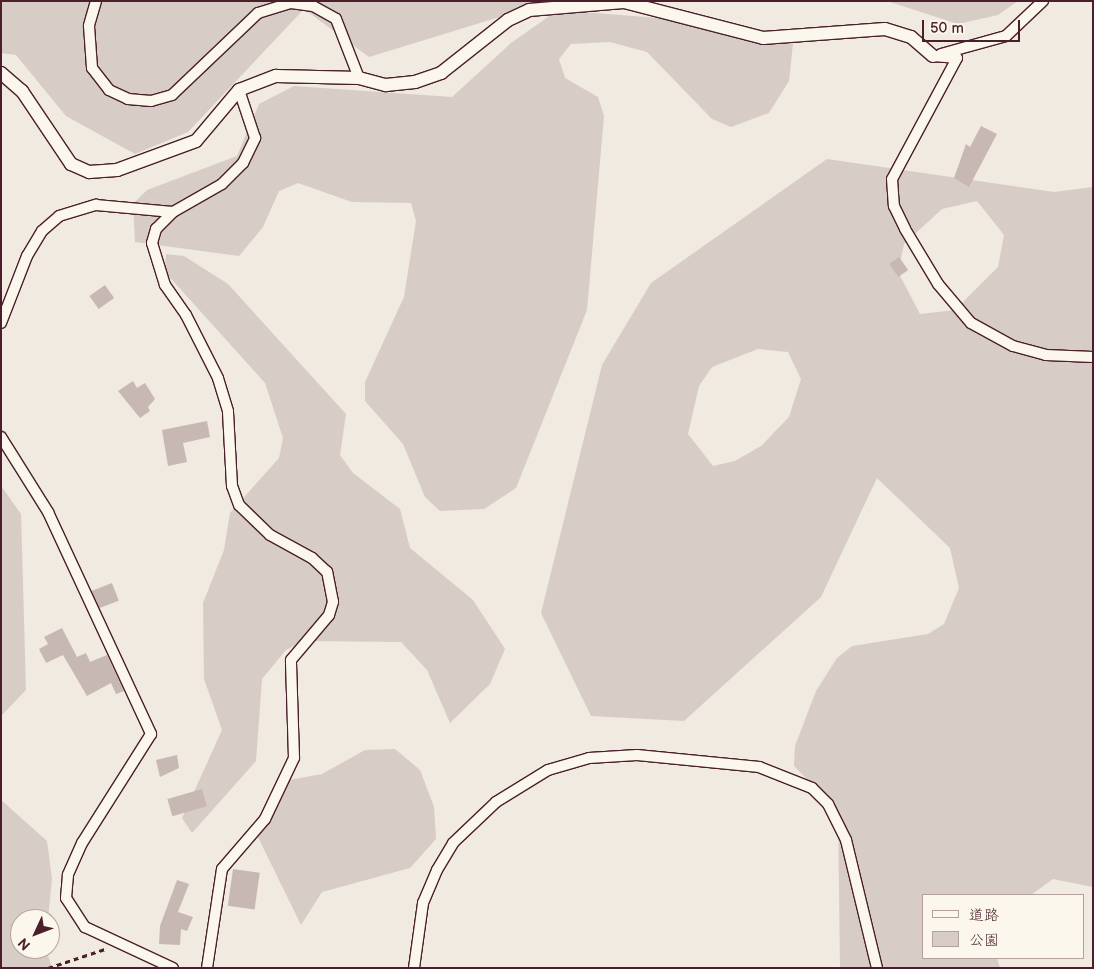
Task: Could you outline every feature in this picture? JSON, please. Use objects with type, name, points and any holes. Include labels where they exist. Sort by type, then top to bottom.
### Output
[{"type":"street","points":[[96,1],[89,26],[92,68],[109,90],[128,99],[151,101],[172,95],[258,13],[291,3],[313,6],[336,19],[359,78]]},
{"type":"street","points":[[933,56],[994,42],[1043,1]]},
{"type":"street","points":[[1,73],[22,92],[71,164],[88,172],[117,170],[196,141],[239,90],[276,76],[359,78],[386,85],[415,82],[441,73],[508,20],[529,10],[624,2],[763,38],[886,29],[911,37],[933,56],[957,58],[892,180],[894,206],[904,228],[943,291],[971,322],[1013,346],[1046,355],[1093,357]]},
{"type":"street","points":[[207,968],[222,869],[265,819],[294,758],[291,660],[329,615],[334,596],[327,572],[312,558],[270,535],[239,505],[232,486],[228,411],[218,378],[156,263],[152,243],[156,229],[174,212],[222,184],[243,162],[255,138],[239,90]]},
{"type":"street","points":[[1,323],[27,256],[42,231],[59,216],[96,205],[174,212]]},
{"type":"street","points":[[1,437],[48,512],[151,734],[98,814],[68,875],[66,898],[71,910],[85,927],[118,945],[172,968]]},
{"type":"street","points":[[414,968],[423,903],[437,870],[453,843],[496,802],[548,770],[589,758],[637,755],[759,767],[812,788],[828,804],[846,840],[877,968]]},
{"type":"path","points":[[48,968],[118,945]]},
{"type":"green space","points":[[1,1],[552,1],[369,57],[304,9],[188,132],[135,154],[66,116],[16,55],[1,53]]},
{"type":"green space","points":[[887,1],[1018,1],[998,15],[958,24]]},
{"type":"green space","points":[[558,10],[720,23],[775,34],[793,43],[789,81],[769,113],[731,127],[712,119],[647,52],[610,42],[571,44],[559,59],[565,78],[598,97],[604,116],[587,310],[516,488],[484,509],[440,511],[425,497],[403,444],[365,401],[365,382],[404,297],[416,221],[411,203],[352,202],[298,183],[279,191],[263,227],[239,256],[135,242],[133,204],[147,190],[237,156],[259,104],[294,86],[452,97],[511,43]]},
{"type":"green space","points":[[827,159],[1054,192],[1093,187],[1093,887],[1053,879],[1032,894],[922,894],[922,959],[997,959],[1000,968],[840,968],[838,811],[794,766],[795,746],[816,691],[837,658],[852,646],[928,634],[944,624],[959,588],[950,548],[877,478],[821,597],[684,721],[591,716],[541,613],[602,365],[651,283]],"holes":[[[977,201],[1004,235],[998,267],[955,310],[920,314],[898,272],[904,244],[942,209]],[[758,349],[788,352],[801,379],[789,417],[761,446],[735,461],[713,466],[688,434],[699,386],[712,367]]]},
{"type":"green space","points":[[166,254],[184,256],[228,284],[346,414],[340,455],[353,473],[400,509],[410,548],[473,600],[505,649],[490,684],[450,723],[427,670],[401,642],[304,641],[286,650],[262,679],[256,761],[192,833],[182,818],[222,730],[204,679],[203,603],[224,550],[230,513],[279,458],[283,438],[265,383],[165,272]]},
{"type":"green space","points":[[1,486],[21,514],[26,690],[1,716]]},
{"type":"green space","points":[[395,749],[420,770],[434,807],[436,839],[410,868],[322,892],[301,925],[255,831],[284,781],[322,774],[365,750]]},
{"type":"green space","points":[[1,800],[47,841],[52,879],[49,909],[10,909],[10,959],[49,959],[52,968],[1,968]]},
{"type":"building","points":[[981,126],[997,134],[969,187],[954,178],[966,144],[970,147]]},
{"type":"building","points":[[899,257],[908,270],[898,277],[889,264]]},
{"type":"building","points":[[105,285],[114,298],[99,309],[89,296]]},
{"type":"building","points":[[133,381],[137,388],[145,383],[155,399],[148,407],[150,411],[140,418],[118,391]]},
{"type":"building","points":[[207,421],[210,437],[183,443],[187,462],[168,466],[162,430]]},
{"type":"building","points":[[112,583],[119,601],[98,609],[91,591]]},
{"type":"building","points":[[62,628],[77,657],[86,653],[90,662],[107,655],[124,691],[116,694],[111,683],[87,696],[63,655],[46,663],[39,649],[48,644],[44,637]]},
{"type":"building","points":[[177,755],[179,768],[160,777],[156,760]]},
{"type":"building","points":[[202,789],[207,806],[172,816],[167,799]]},
{"type":"building","points":[[233,869],[260,873],[255,909],[228,906]]},
{"type":"building","points":[[177,880],[189,884],[178,912],[193,917],[187,931],[181,929],[180,945],[159,944],[160,926]]}]
